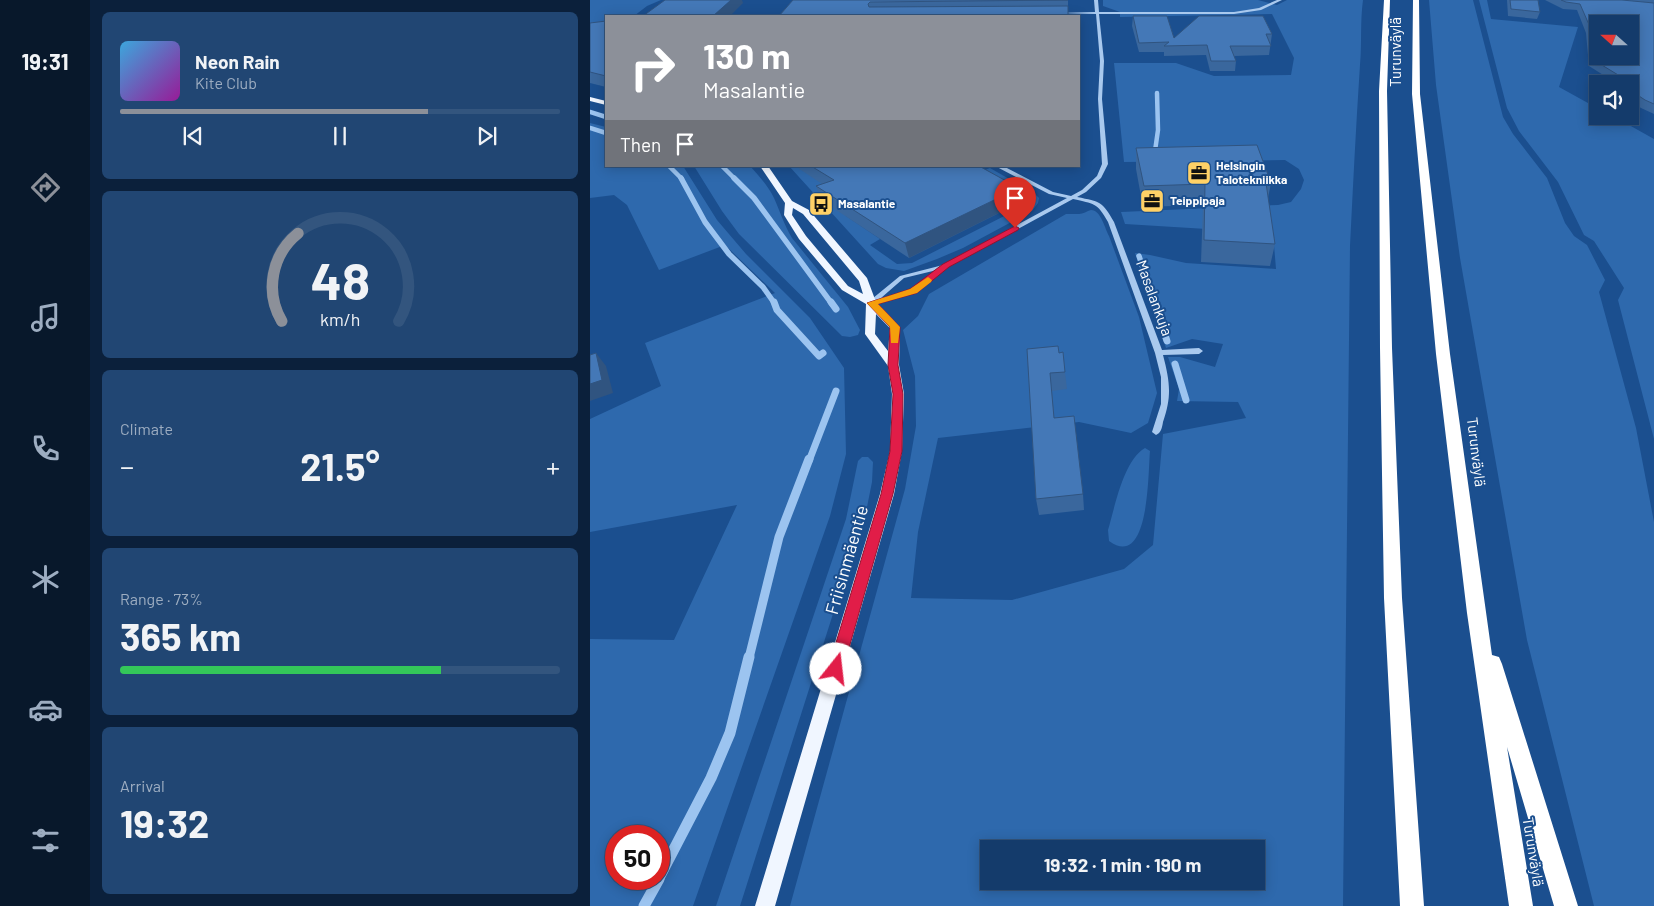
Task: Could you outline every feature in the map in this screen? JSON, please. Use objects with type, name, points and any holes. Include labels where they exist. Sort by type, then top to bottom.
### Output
[{"type":"highway","name":"Turunväylä","points":[[1387,0],[1383,91],[1386,348],[1392,578],[1412,906]]},
{"type":"highway","name":"Turunväylä","points":[[1416,0],[1416,94],[1443,354],[1476,613],[1521,906]]},
{"type":"highway","points":[[1476,613],[1566,906]]},
{"type":"main road","points":[[590,99],[605,102]]},
{"type":"main road","name":"Friisinmäentie","points":[[765,167],[789,203],[806,212],[864,280],[871,303],[870,334],[893,365]]},
{"type":"main road","name":"Friisinmäentie","points":[[765,906],[887,494],[896,451],[897,424],[898,394],[893,365],[895,327],[871,303],[845,288],[802,237],[788,216],[789,203]]},
{"type":"street","points":[[871,303],[914,291],[946,266],[1072,197],[1099,177],[1105,164],[1100,99],[1102,61],[1096,0]]},
{"type":"street","points":[[1052,13],[1234,13],[1260,9],[1280,0]]},
{"type":"street","points":[[1000,167],[1051,193],[1072,197]]},
{"type":"street","name":"Masalankuja","points":[[1072,197],[1097,203],[1104,208],[1111,222],[1159,353],[1165,377],[1165,404],[1156,432]]},
{"type":"street","points":[[871,303],[902,277],[946,266]]},
{"type":"street","points":[[1159,353],[1199,351]]},
{"type":"shaded area","points":[[590,0],[661,0],[647,6],[635,15],[605,15],[605,28],[590,30]]},
{"type":"shaded area","points":[[1103,0],[1258,0],[1277,5],[1287,0],[1363,0],[1350,246],[1343,906],[790,906],[905,489],[916,426],[915,376],[903,330],[918,316],[929,294],[1066,214],[1094,211],[1100,216],[1109,236],[1139,317],[1157,393],[1148,423],[1131,433],[1079,422],[938,438],[918,532],[911,598],[1012,600],[1124,569],[1153,545],[1163,434],[1246,418],[1238,402],[1177,401],[1179,389],[1168,357],[1180,357],[1215,367],[1223,344],[1192,339],[1166,348],[1135,253],[1186,263],[1276,269],[1273,233],[1125,224],[1121,212],[1278,205],[1291,202],[1301,189],[1304,180],[1299,169],[1285,160],[1124,162],[1114,63],[1176,63],[1214,76],[1291,75],[1294,58],[1272,14],[1120,17],[1120,12],[1103,6]]},
{"type":"shaded area","points":[[1429,0],[1473,0],[1503,117],[1513,134],[1547,178],[1565,223],[1574,236],[1587,245],[1605,280],[1599,292],[1636,428],[1654,522],[1654,906],[1594,906],[1527,640],[1460,258],[1436,85]]},
{"type":"shaded area","points":[[1479,0],[1487,0],[1491,19],[1578,27],[1559,87],[1589,104],[1589,125],[1629,125],[1654,139],[1654,439],[1618,300],[1624,288],[1594,241],[1584,235],[1558,182],[1519,131],[1507,108]]},
{"type":"shaded area","points":[[590,123],[605,127],[605,167],[684,167],[717,220],[746,254],[810,318],[844,368],[846,454],[830,516],[693,906],[590,906],[590,639],[674,640],[737,505],[590,532],[590,419],[661,386],[645,343],[775,293],[725,245],[659,270],[627,205],[614,195],[590,198]]},
{"type":"shaded area","points":[[695,167],[751,167],[772,194],[792,238],[848,307],[860,330],[858,335],[842,336],[739,234]]},
{"type":"shaded area","points":[[790,167],[804,167],[828,187],[846,216],[880,239],[870,245],[897,264],[912,263],[1024,206],[1024,193],[986,173],[985,170],[990,168],[1034,193],[1039,198],[1032,211],[963,248],[937,259],[904,271],[886,268],[878,264]]},
{"type":"shaded area","points":[[1145,448],[1150,451],[1144,515],[1139,531],[1132,542],[1122,547],[1109,541],[1108,530],[1125,474],[1137,454]]},
{"type":"shaded area","points":[[862,457],[868,457],[873,462],[872,482],[867,507],[740,906],[716,906],[846,519],[858,461]]},
{"type":"building","points":[[665,0],[731,0],[714,15],[644,15]]},
{"type":"building","points":[[793,0],[1068,0],[870,2],[868,4],[869,7],[1068,6],[1068,15],[780,15]]},
{"type":"building","points":[[1510,0],[1538,0],[1540,12],[1511,9]]},
{"type":"building","points":[[1561,0],[1622,0],[1654,3],[1654,104],[1639,96],[1639,75],[1618,75],[1602,65],[1639,65],[1639,15],[1589,15],[1589,25],[1580,4]]},
{"type":"building","points":[[1133,16],[1167,16],[1174,38],[1199,16],[1263,16],[1272,34],[1266,34],[1271,46],[1230,46],[1236,61],[1211,61],[1207,45],[1164,46],[1169,42],[1139,43]]},
{"type":"building","points":[[605,21],[605,76],[590,72],[590,23]]},
{"type":"building","points":[[1257,145],[1271,183],[1266,183],[1275,244],[1204,240],[1205,184],[1144,186],[1136,148]]},
{"type":"building","points":[[813,167],[981,167],[1019,188],[905,243],[816,186],[834,180]]},
{"type":"building","points":[[1058,346],[1059,353],[1063,352],[1065,372],[1050,373],[1054,418],[1074,416],[1083,494],[1036,499],[1027,349]]},
{"type":"building","points":[[596,353],[602,380],[590,384],[590,355]]},
{"type":"waterway","points":[[1154,158],[1158,130],[1157,93]]},
{"type":"waterway","points":[[590,112],[605,117]]},
{"type":"waterway","points":[[590,128],[605,133]]},
{"type":"waterway","points":[[670,167],[681,178]]},
{"type":"waterway","points":[[723,167],[754,198],[832,304]]},
{"type":"waterway","points":[[681,178],[705,222],[729,254],[763,287],[774,303]]},
{"type":"waterway","points":[[1139,256],[1155,304]]},
{"type":"waterway","points":[[831,302],[836,309]]},
{"type":"waterway","points":[[1154,302],[1167,341]]},
{"type":"waterway","points":[[774,303],[777,310],[819,356],[823,353]]},
{"type":"waterway","points":[[1175,364],[1186,400]]},
{"type":"waterway","points":[[809,461],[836,391]]},
{"type":"waterway","points":[[749,658],[779,537],[809,459]]},
{"type":"waterway","points":[[670,857],[711,778],[730,733],[749,657]]},
{"type":"waterway","points":[[644,906],[653,890]]},
{"type":"slow traffic","points":[[894,341],[895,327],[871,303],[914,291],[928,280]]},
{"type":"place","name":"Helsingin Talotekniikka","points":[[1199,173]]},
{"type":"place","name":"Teippipaja","points":[[1152,201]]},
{"type":"place","name":"Masalantie","points":[[821,204]]},
{"type":"route","points":[[836,669],[887,494],[896,451],[898,394],[893,365],[895,327],[871,303],[914,291],[946,266],[1015,228]]}]
